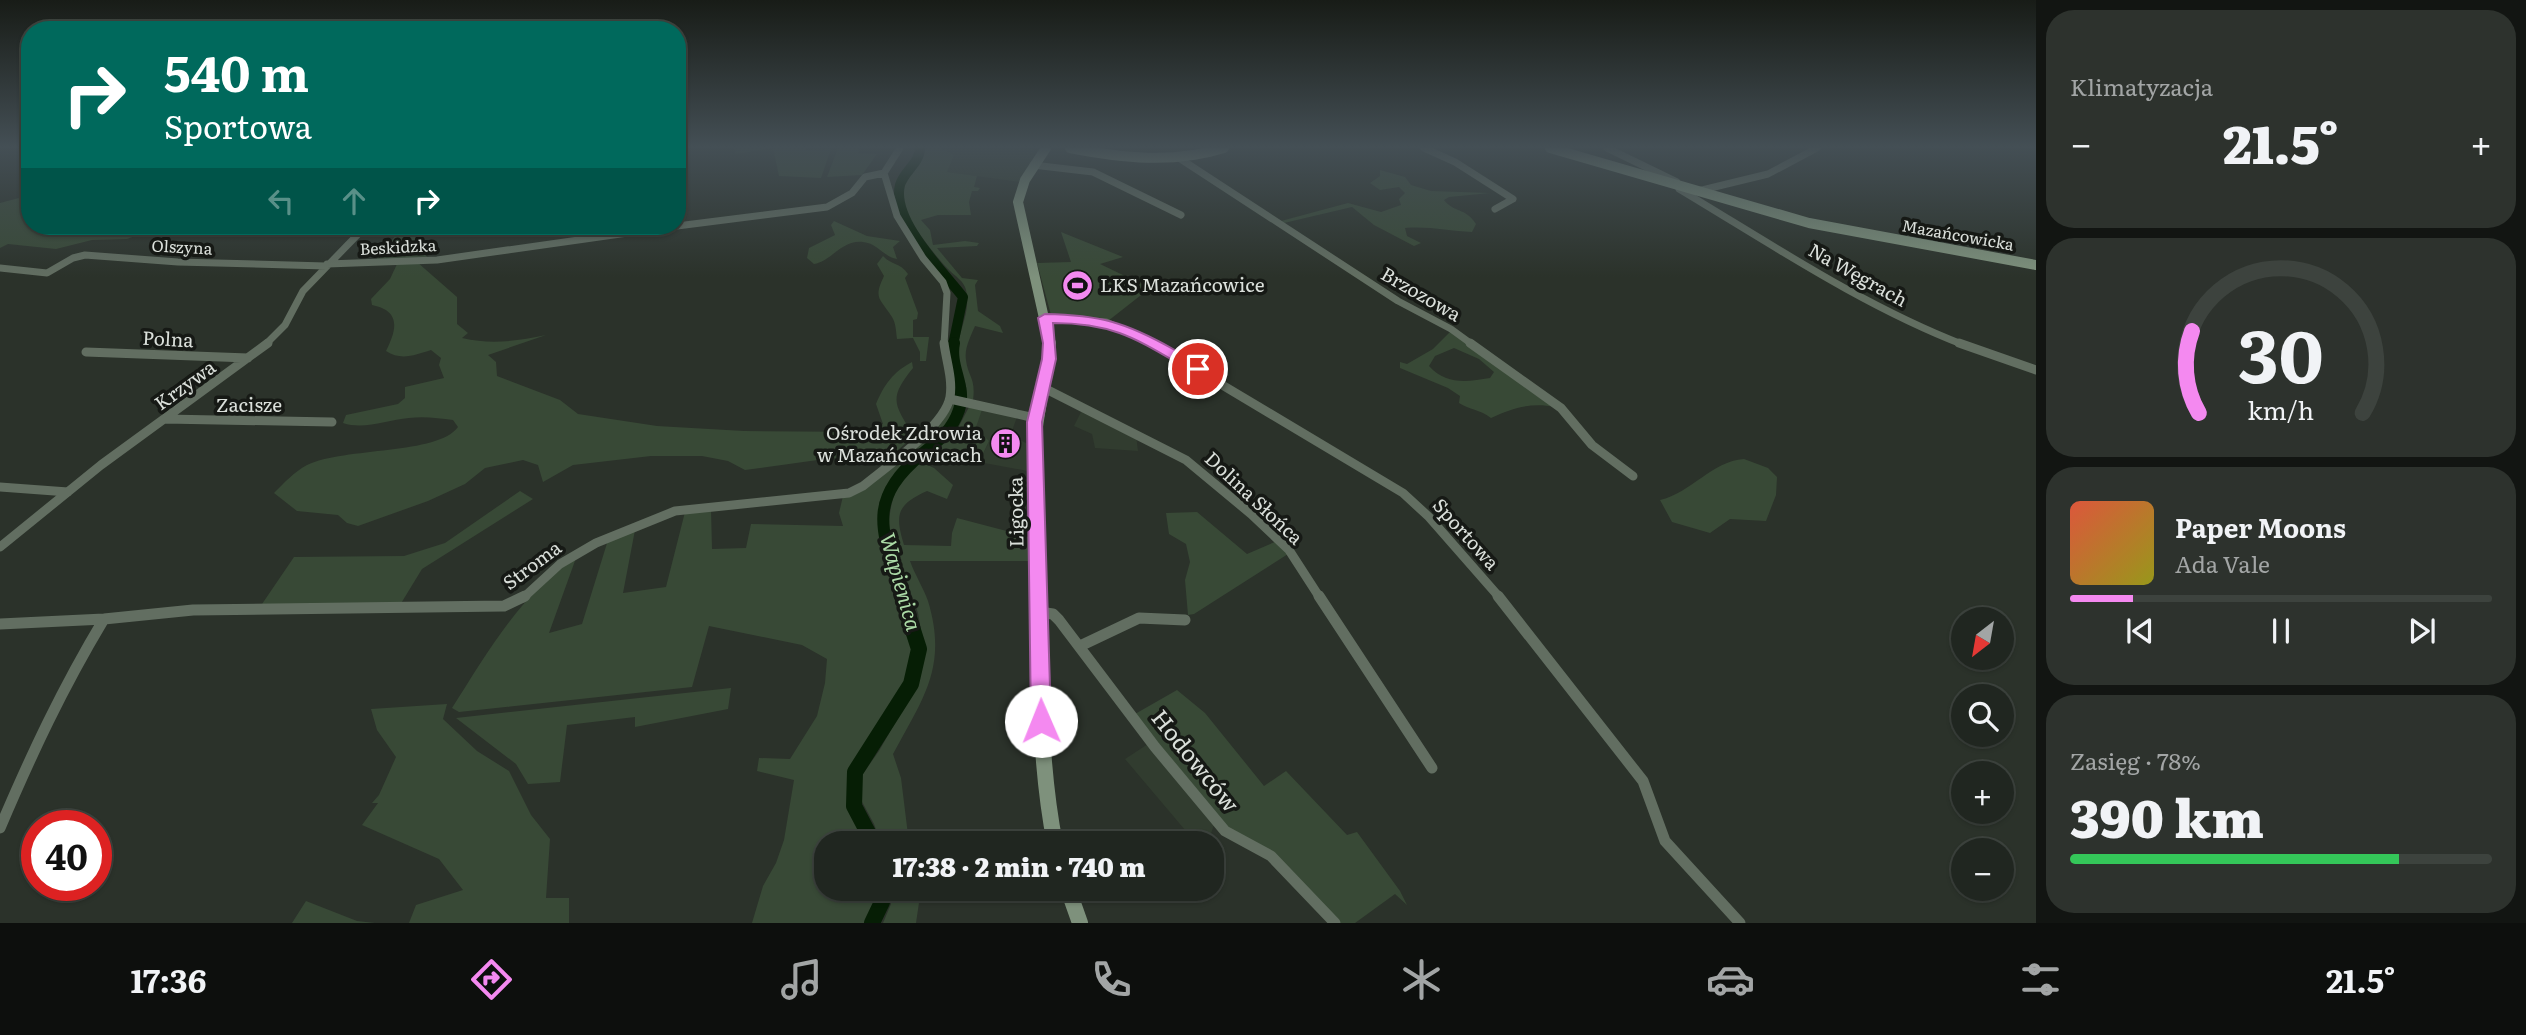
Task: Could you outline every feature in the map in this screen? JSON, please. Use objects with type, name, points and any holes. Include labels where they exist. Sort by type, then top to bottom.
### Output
[{"type":"street","name":"Beskidzka","points":[[686,225],[827,207],[853,191]]},
{"type":"street","points":[[889,191],[897,216],[923,258],[943,282],[947,293],[944,344],[951,387],[950,399],[1035,418]]},
{"type":"street","name":"Ligocka","points":[[1020,191],[1018,202],[1050,351],[1035,418],[1042,749],[1045,792],[1052,831]]},
{"type":"street","points":[[1132,191],[1181,215]]},
{"type":"street","name":"Brzozowa","points":[[1229,191],[1398,301],[1436,320],[1490,355],[1561,408],[1591,445],[1633,476]]},
{"type":"street","points":[[1494,209],[1513,199],[1501,191]]},
{"type":"street","name":"Na Węgrach","points":[[1683,191],[1832,279],[1921,327],[2036,370]]},
{"type":"street","name":"Mazańcowicka","points":[[1698,191],[1834,229],[2036,265]]},
{"type":"street","name":"Krzywa","points":[[0,547],[279,332],[303,291],[357,235]]},
{"type":"street","name":"Beskidzka","points":[[327,265],[436,260],[613,235]]},
{"type":"street","name":"Olszyna","points":[[0,268],[47,273],[73,258],[85,255],[177,262],[327,265]]},
{"type":"street","name":"Sportowa","points":[[1045,318],[1095,321],[1135,333],[1242,394],[1402,494],[1429,517],[1515,615],[1643,781],[1665,841],[1740,923]]},
{"type":"street","name":"Polna","points":[[86,352],[248,358]]},
{"type":"street","name":"Dolina Słońca","points":[[1042,387],[1186,460],[1289,550],[1432,768]]},
{"type":"street","name":"Stroma","points":[[0,624],[104,619],[193,610],[513,604],[560,564],[596,542],[675,511],[849,493],[863,486],[933,426],[950,399]]},
{"type":"street","name":"Zacisze","points":[[165,419],[332,422]]},
{"type":"street","points":[[0,486],[68,492]]},
{"type":"street","name":"Hodowców","points":[[1039,612],[1053,614],[1155,747],[1225,831],[1271,856],[1335,923]]},
{"type":"street","points":[[1080,646],[1139,618],[1185,620]]},
{"type":"street","points":[[0,828],[30,755],[63,688],[104,619]]},
{"type":"street","points":[[1072,901],[1080,923]]},
{"type":"shaded area","points":[[901,191],[972,191],[969,202],[971,215],[938,215],[921,220],[930,230],[933,245],[965,241],[979,243],[977,246],[937,248],[962,278],[978,280],[975,285],[978,311],[1000,326],[1003,333],[975,326],[968,342],[966,356],[973,382],[973,400],[966,399],[965,382],[957,359],[958,342],[967,307],[965,287],[912,223]]},
{"type":"shaded area","points":[[1403,191],[1490,193],[1449,197],[1444,200],[1472,219],[1476,224],[1472,232],[1405,228],[1407,236],[1421,243],[1414,246],[1374,225],[1352,207],[1284,223],[1281,221],[1348,203],[1381,212],[1401,205],[1399,199],[1405,193]]},
{"type":"shaded area","points":[[21,197],[21,235],[137,235],[127,239],[92,240],[56,249],[8,244],[0,248],[0,203]]},
{"type":"shaded area","points":[[834,221],[867,236],[900,241],[893,247],[897,259],[868,243],[855,242],[814,264],[807,258],[809,248],[835,235],[831,225]]},
{"type":"shaded area","name":"LKS Mazańcowice","points":[[1061,232],[1123,257],[1100,264],[1150,288],[1108,321],[1051,315],[1037,263],[1071,262]]},
{"type":"shaded area","points":[[396,235],[418,235],[416,244],[428,258],[374,262]]},
{"type":"shaded area","points":[[883,256],[908,274],[905,278],[918,313],[917,319],[913,320],[913,337],[929,337],[926,361],[920,361],[920,352],[913,338],[897,339],[893,319],[879,298],[884,276],[877,264]]},
{"type":"shaded area","points":[[417,262],[457,297],[457,324],[468,333],[462,338],[504,341],[546,335],[488,355],[496,362],[497,376],[560,400],[578,414],[657,426],[744,431],[872,432],[883,424],[876,404],[882,391],[894,375],[912,362],[913,368],[900,387],[897,402],[898,409],[914,436],[883,463],[832,458],[745,470],[728,461],[702,456],[651,456],[573,465],[543,482],[538,465],[523,460],[485,468],[465,484],[428,501],[358,526],[347,523],[338,515],[297,511],[274,493],[293,474],[307,465],[344,455],[431,442],[447,436],[458,427],[453,420],[425,417],[367,425],[343,423],[346,415],[398,404],[405,398],[405,387],[444,378],[439,365],[441,358],[431,350],[403,356],[386,351],[393,335],[394,322],[388,312],[372,305],[371,299],[390,279],[397,264]]},
{"type":"shaded area","points":[[1451,331],[1555,407],[1522,407],[1491,418],[1459,403],[1460,396],[1448,388],[1400,368],[1400,362],[1407,364],[1433,349]],"holes":[[[1454,348],[1479,359],[1494,372],[1490,378],[1457,381],[1442,376],[1429,366],[1435,356]]]},
{"type":"shaded area","points":[[953,404],[958,405],[947,432],[903,467],[879,503],[880,537],[914,650],[906,682],[866,744],[851,774],[850,807],[863,831],[814,831],[814,901],[878,901],[868,923],[752,923],[763,886],[776,863],[784,840],[794,780],[757,771],[759,758],[790,759],[817,716],[825,683],[827,659],[802,645],[709,626],[692,687],[459,712],[452,708],[492,646],[522,606],[556,572],[576,558],[549,633],[582,624],[608,540],[635,530],[623,593],[666,587],[685,512],[711,509],[712,549],[746,548],[751,524],[843,526],[839,513],[843,496],[942,422]]},
{"type":"shaded area","points":[[969,407],[982,410],[976,427],[989,441],[979,462],[932,453],[958,428]]},
{"type":"shaded area","points":[[1083,408],[1136,435],[1138,451],[1095,448],[1092,434],[1074,426]]},
{"type":"shaded area","points":[[982,410],[1017,417],[1012,431],[1014,437],[1028,444],[1028,471],[979,462],[989,441],[975,427]]},
{"type":"shaded area","points":[[1744,459],[1768,468],[1777,477],[1776,495],[1766,521],[1730,519],[1710,533],[1672,522],[1660,500],[1682,491],[1722,465]]},
{"type":"shaded area","points":[[921,462],[934,468],[953,485],[947,499],[927,491],[904,506],[900,512],[899,526],[904,545],[951,546],[957,518],[1029,537],[1031,561],[910,561],[928,601],[935,645],[934,664],[923,698],[893,754],[901,778],[908,831],[877,831],[860,798],[862,775],[916,686],[925,654],[918,613],[889,533],[890,514],[896,491],[906,472]]},
{"type":"shaded area","points":[[520,491],[533,499],[422,569],[400,605],[260,607],[294,557],[404,556],[445,543]]},
{"type":"shaded area","points":[[1197,512],[1247,554],[1277,541],[1288,554],[1194,614],[1188,615],[1185,580],[1190,562],[1186,544],[1169,534],[1166,513]]},
{"type":"shaded area","points":[[731,688],[728,709],[635,727],[635,717],[567,725],[560,782],[528,784],[516,764],[456,718]]},
{"type":"shaded area","points":[[1177,690],[1205,713],[1264,786],[1286,771],[1347,835],[1357,832],[1400,891],[1407,905],[1395,894],[1355,923],[1340,923],[1273,852],[1225,826],[1135,714]]},
{"type":"shaded area","points":[[447,704],[443,719],[477,751],[509,771],[531,815],[550,839],[546,898],[569,898],[569,923],[409,923],[416,905],[463,890],[439,859],[362,825],[378,803],[372,803],[379,795],[396,757],[377,730],[371,709]]},
{"type":"shaded area","points":[[1148,744],[1214,825],[1212,831],[1186,831],[1125,759]]},
{"type":"shaded area","points":[[306,901],[357,921],[375,923],[292,923]]},
{"type":"shaded area","points":[[891,901],[919,901],[916,923],[883,923]]},
{"type":"waterway","name":"Wapienica","points":[[900,191],[903,214],[911,229],[963,297],[953,345]]},
{"type":"waterway","name":"Wapienica","points":[[903,598],[885,537],[885,504],[891,488],[903,471],[953,424],[961,401],[954,343]]},
{"type":"waterway","name":"Wapienica","points":[[867,831],[854,806],[855,772],[911,684],[919,649],[902,596]]},
{"type":"waterway","name":"Wapienica","points":[[872,923],[882,901]]},
{"type":"place","name":"LKS Mazańcowice","points":[[1077,285]]},
{"type":"place","name":"Ośrodek Zdrowia w Mazańcowicach","points":[[1005,444]]},
{"type":"route","points":[[1041,721],[1035,412],[1049,359],[1050,343],[1045,318],[1084,319],[1106,323],[1135,333],[1198,369]]}]
